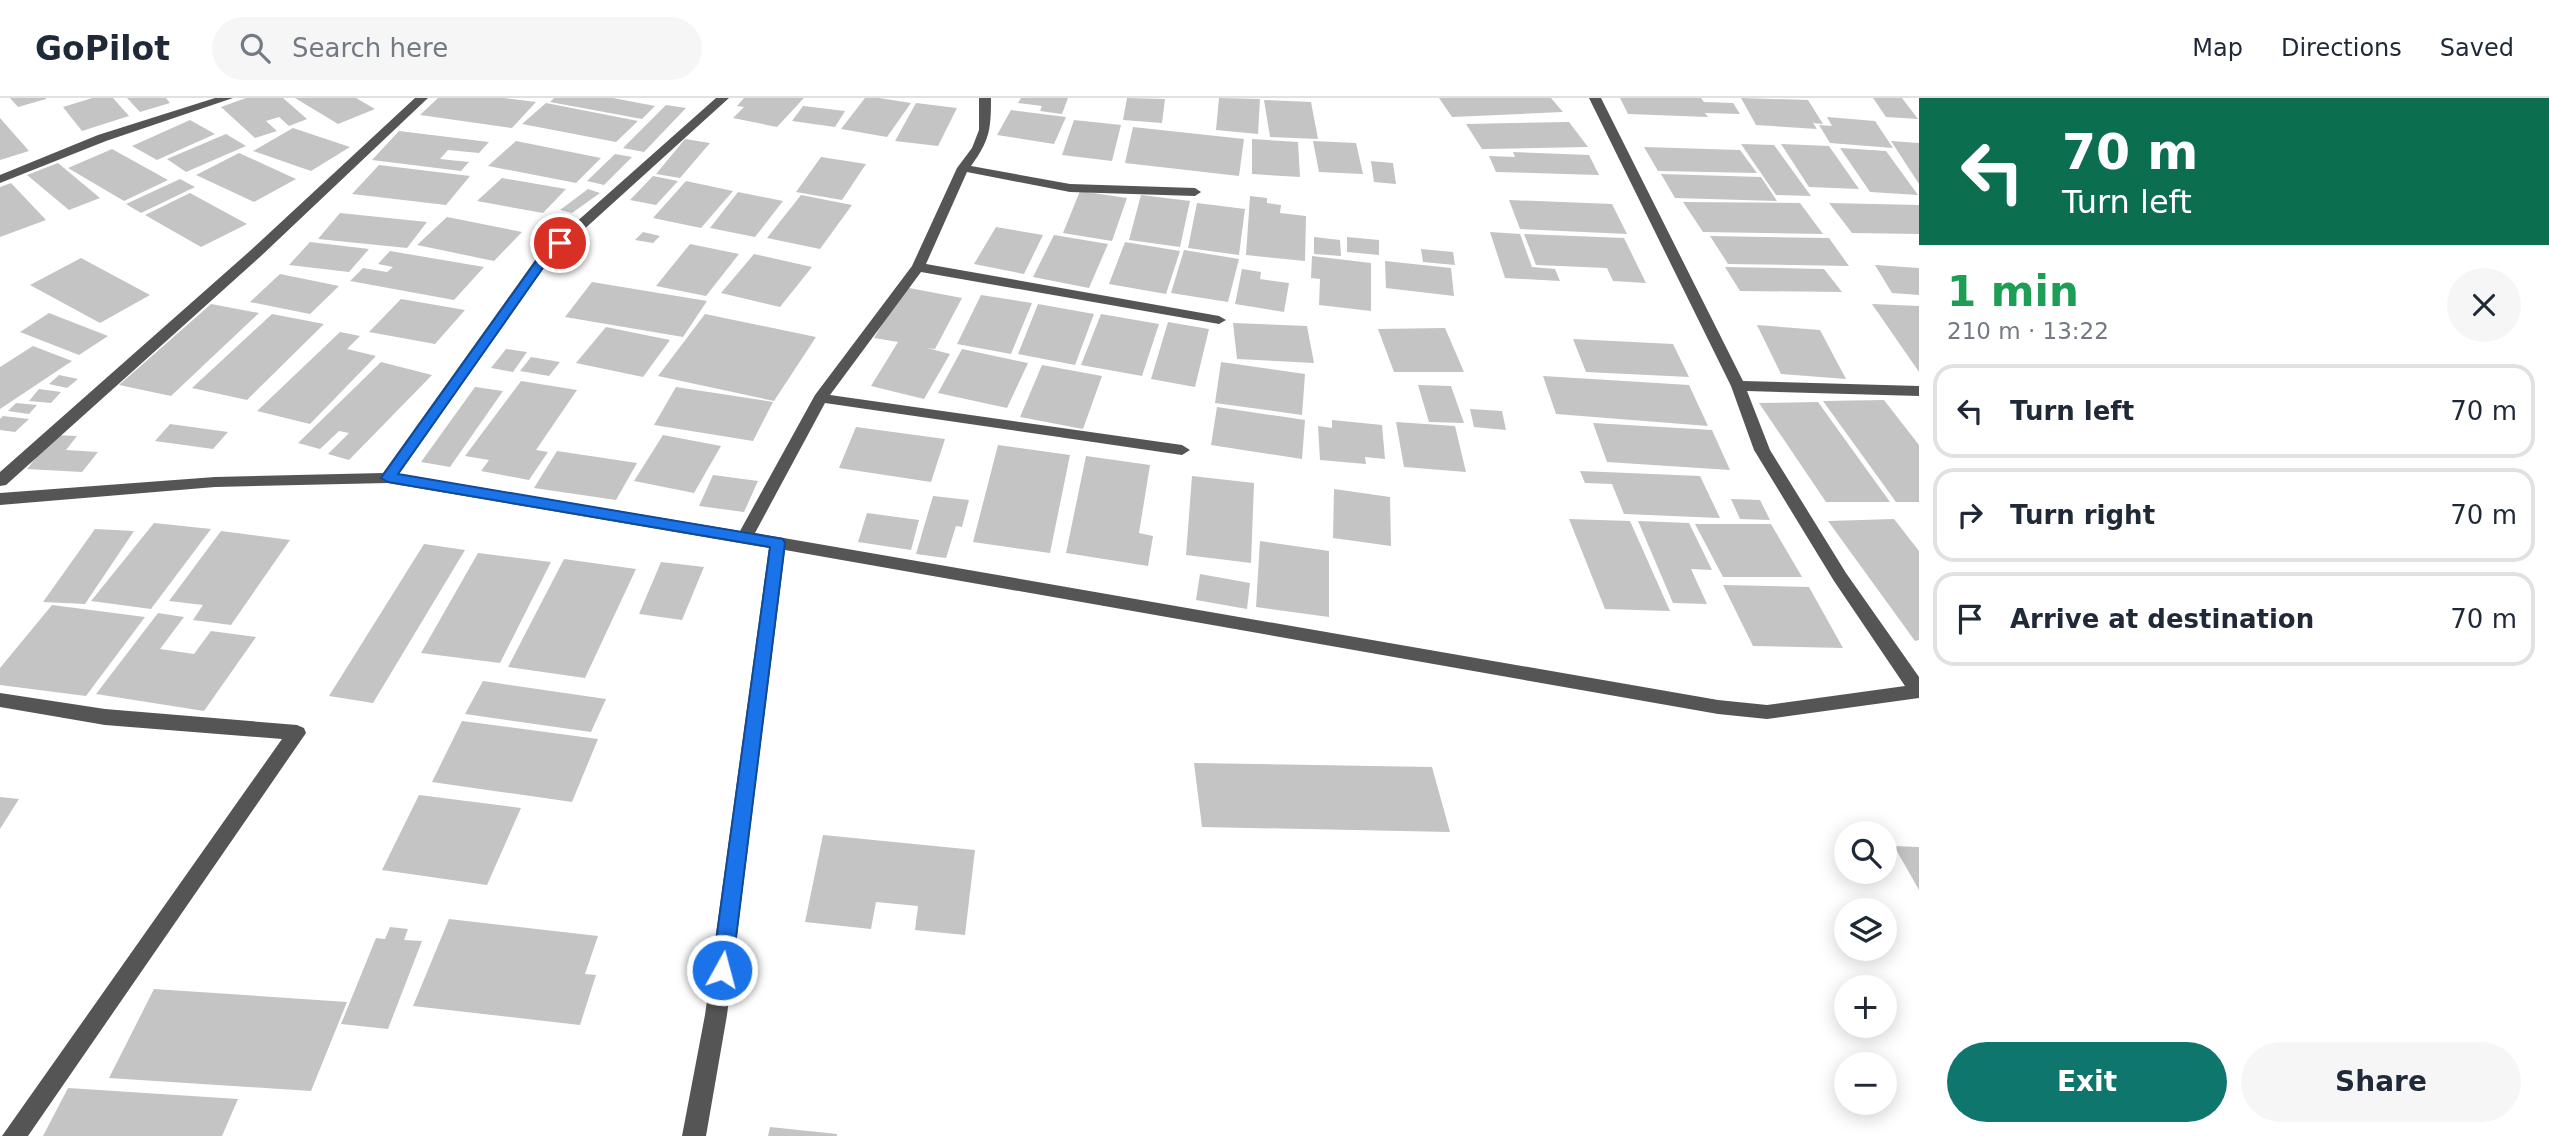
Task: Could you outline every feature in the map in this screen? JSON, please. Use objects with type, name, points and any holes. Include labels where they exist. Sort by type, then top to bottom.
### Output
[{"type":"street","points":[[0,179],[102,138],[228,98]]},
{"type":"street","points":[[0,481],[332,184],[422,98]]},
{"type":"street","points":[[388,478],[543,259],[646,163],[723,98]]},
{"type":"street","points":[[745,537],[820,398],[918,267],[963,168],[978,148],[985,130],[985,98]]},
{"type":"street","points":[[0,499],[215,482],[388,478],[745,537],[1718,707],[1767,712],[1919,691],[1840,577],[1762,450],[1738,386],[1595,98]]},
{"type":"street","points":[[963,168],[1070,188],[1195,192]]},
{"type":"street","points":[[918,267],[1219,320]]},
{"type":"street","points":[[1738,386],[1919,391]]},
{"type":"street","points":[[820,398],[1182,450]]},
{"type":"street","points":[[694,1136],[716,1015],[778,543]]},
{"type":"street","points":[[0,700],[105,717],[297,733],[14,1136]]},
{"type":"building","points":[[10,98],[46,98],[46,99],[18,107]]},
{"type":"building","points":[[92,98],[113,98],[129,116],[82,131],[63,107]]},
{"type":"building","points":[[127,98],[166,98],[170,103],[140,112]]},
{"type":"building","points":[[246,98],[283,98],[307,119],[289,126],[279,117],[266,121],[277,131],[255,138],[221,107]]},
{"type":"building","points":[[295,98],[356,98],[375,109],[338,124]]},
{"type":"building","points":[[438,98],[504,98],[536,102],[512,128],[420,115]]},
{"type":"building","points":[[554,98],[613,98],[655,106],[642,119],[550,102]]},
{"type":"building","points":[[744,98],[804,98],[777,127],[733,118],[744,107],[737,106]]},
{"type":"building","points":[[865,98],[911,103],[887,137],[841,129]]},
{"type":"building","points":[[1021,98],[1068,98],[1062,114],[1040,111],[1042,106],[1018,103]]},
{"type":"building","points":[[1127,98],[1165,99],[1162,123],[1123,120]]},
{"type":"building","points":[[1219,98],[1260,99],[1258,134],[1216,130]]},
{"type":"building","points":[[1439,98],[1551,98],[1563,112],[1452,117]]},
{"type":"building","points":[[1620,98],[1701,98],[1704,102],[1733,103],[1740,114],[1705,113],[1708,117],[1628,114]]},
{"type":"building","points":[[1741,98],[1808,100],[1823,124],[1813,123],[1817,129],[1756,125]]},
{"type":"building","points":[[1873,98],[1902,98],[1918,119],[1886,117]]},
{"type":"building","points":[[1264,100],[1311,102],[1318,139],[1270,137]]},
{"type":"building","points":[[546,103],[638,121],[616,142],[522,124]]},
{"type":"building","points":[[916,103],[957,108],[938,146],[895,141]]},
{"type":"building","points":[[666,105],[686,108],[644,152],[623,148]]},
{"type":"building","points":[[803,106],[845,111],[835,127],[792,121]]},
{"type":"building","points":[[1011,110],[1066,117],[1054,144],[997,135]]},
{"type":"building","points":[[1827,117],[1875,121],[1893,148],[1830,143],[1819,125],[1832,126]]},
{"type":"building","points":[[0,118],[29,151],[0,160]]},
{"type":"building","points":[[190,120],[215,134],[157,160],[132,146]]},
{"type":"building","points":[[1074,120],[1121,125],[1112,161],[1062,155]]},
{"type":"building","points":[[1569,122],[1588,147],[1482,149],[1466,124]]},
{"type":"building","points":[[1133,127],[1244,139],[1239,176],[1125,163]]},
{"type":"building","points":[[293,128],[350,147],[311,171],[253,151]]},
{"type":"building","points":[[399,131],[489,142],[479,153],[448,150],[440,159],[469,162],[461,171],[372,160]]},
{"type":"building","points":[[226,134],[246,146],[186,172],[167,159]]},
{"type":"building","points":[[685,139],[710,143],[680,178],[656,174]]},
{"type":"building","points":[[1252,139],[1298,142],[1300,177],[1252,174]]},
{"type":"building","points":[[516,141],[601,158],[576,183],[488,166]]},
{"type":"building","points":[[1313,141],[1356,143],[1363,174],[1319,172]]},
{"type":"building","points":[[1891,141],[1919,143],[1919,184]]},
{"type":"building","points":[[1741,144],[1774,145],[1811,196],[1776,195]]},
{"type":"building","points":[[1781,144],[1829,146],[1859,189],[1809,187]]},
{"type":"building","points":[[1644,147],[1740,150],[1757,173],[1658,171]]},
{"type":"building","points":[[1840,148],[1886,151],[1918,195],[1870,192]]},
{"type":"building","points":[[112,149],[168,180],[124,201],[68,168]]},
{"type":"building","points":[[1513,152],[1589,155],[1599,175],[1496,172],[1489,156],[1515,157]]},
{"type":"building","points":[[239,153],[296,179],[254,202],[196,175]]},
{"type":"building","points":[[615,154],[632,157],[604,185],[587,181]]},
{"type":"building","points":[[821,157],[866,164],[842,200],[796,192]]},
{"type":"building","points":[[1371,161],[1393,163],[1396,184],[1374,182]]},
{"type":"building","points":[[58,163],[100,198],[69,210],[27,175]]},
{"type":"building","points":[[379,165],[470,176],[446,205],[352,194]]},
{"type":"building","points":[[1661,174],[1761,177],[1777,201],[1675,198]]},
{"type":"building","points":[[653,176],[678,181],[656,205],[630,200]]},
{"type":"building","points":[[502,178],[566,189],[543,213],[477,201]]},
{"type":"building","points":[[180,179],[195,187],[141,213],[126,204]]},
{"type":"building","points":[[686,181],[733,191],[701,228],[653,218]]},
{"type":"building","points":[[11,183],[46,220],[0,237],[0,187]]},
{"type":"building","points":[[588,189],[600,193],[572,213],[560,210]]},
{"type":"building","points":[[1080,191],[1127,198],[1112,241],[1063,233]]},
{"type":"building","points":[[738,192],[783,201],[755,237],[710,228]]},
{"type":"building","points":[[190,193],[247,224],[201,247],[145,215]]},
{"type":"building","points":[[801,195],[852,205],[820,249],[767,238]]},
{"type":"building","points":[[1141,195],[1190,201],[1180,247],[1129,240]]},
{"type":"building","points":[[1250,196],[1267,198],[1267,203],[1281,205],[1280,213],[1306,216],[1305,261],[1246,255]]},
{"type":"building","points":[[1509,200],[1612,204],[1627,234],[1520,229]]},
{"type":"building","points":[[1683,202],[1800,203],[1823,234],[1703,232]]},
{"type":"building","points":[[1197,203],[1245,209],[1239,255],[1188,248]]},
{"type":"building","points":[[1829,203],[1919,205],[1919,234],[1852,233]]},
{"type":"building","points":[[340,213],[427,222],[407,248],[318,239]]},
{"type":"building","points":[[447,217],[522,232],[494,261],[417,245]]},
{"type":"building","points":[[996,227],[1043,235],[1024,274],[974,264]]},
{"type":"building","points":[[643,232],[660,236],[653,243],[635,240]]},
{"type":"building","points":[[1490,232],[1520,234],[1532,267],[1555,269],[1560,281],[1505,278]]},
{"type":"building","points":[[1524,234],[1624,238],[1646,283],[1613,281],[1607,268],[1536,265]]},
{"type":"building","points":[[1054,235],[1108,244],[1089,288],[1033,277]]},
{"type":"building","points":[[1710,236],[1829,238],[1849,266],[1728,264]]},
{"type":"building","points":[[1314,237],[1340,240],[1341,256],[1314,254]]},
{"type":"building","points":[[1347,237],[1379,240],[1379,255],[1347,252]]},
{"type":"building","points":[[310,242],[369,249],[349,272],[289,265]]},
{"type":"building","points":[[1125,242],[1180,251],[1166,294],[1109,284]]},
{"type":"building","points":[[690,244],[739,254],[706,296],[656,286]]},
{"type":"building","points":[[1421,249],[1453,252],[1455,265],[1423,262]]},
{"type":"building","points":[[1184,250],[1239,259],[1228,302],[1171,293]]},
{"type":"building","points":[[390,251],[484,267],[454,300],[350,281],[363,268],[387,272],[393,267],[378,264]]},
{"type":"building","points":[[754,254],[812,267],[780,307],[721,293]]},
{"type":"building","points":[[1312,256],[1371,263],[1371,311],[1319,305],[1320,279],[1311,278]]},
{"type":"building","points":[[81,258],[150,295],[100,323],[30,285]]},
{"type":"building","points":[[1385,261],[1451,268],[1454,296],[1386,288]]},
{"type":"building","points":[[1875,265],[1919,268],[1919,295],[1892,293]]},
{"type":"building","points":[[1725,267],[1824,269],[1842,292],[1740,291]]},
{"type":"building","points":[[1242,269],[1261,272],[1260,279],[1289,283],[1284,312],[1235,304]]},
{"type":"building","points":[[280,274],[339,286],[310,314],[250,302]]},
{"type":"building","points":[[592,282],[707,301],[683,337],[565,317]]},
{"type":"building","points":[[904,287],[962,298],[935,349],[927,348],[950,354],[924,399],[871,386],[898,342],[874,338]]},
{"type":"building","points":[[981,295],[1032,303],[1011,354],[957,344]]},
{"type":"building","points":[[401,299],[465,310],[435,344],[369,332]]},
{"type":"building","points":[[211,304],[259,313],[171,396],[119,385]]},
{"type":"building","points":[[1038,304],[1094,314],[1075,365],[1018,354]]},
{"type":"building","points":[[1872,304],[1919,306],[1919,372]]},
{"type":"building","points":[[49,313],[108,336],[79,355],[20,332]]},
{"type":"building","points":[[272,314],[324,324],[247,400],[192,388]]},
{"type":"building","points":[[705,314],[816,337],[774,401],[658,376]]},
{"type":"building","points":[[1101,314],[1159,324],[1142,376],[1081,365]]},
{"type":"building","points":[[1168,322],[1209,329],[1195,387],[1151,379]]},
{"type":"building","points":[[1233,323],[1307,326],[1314,363],[1237,359]]},
{"type":"building","points":[[1757,325],[1820,330],[1846,379],[1781,374]]},
{"type":"building","points":[[606,327],[670,340],[643,377],[576,363]]},
{"type":"building","points":[[1445,328],[1464,372],[1394,372],[1378,329]]},
{"type":"building","points":[[340,332],[360,336],[347,349],[376,356],[310,424],[257,411]]},
{"type":"building","points":[[1573,339],[1673,344],[1689,377],[1586,372]]},
{"type":"building","points":[[33,346],[72,361],[0,409],[0,367]]},
{"type":"building","points":[[506,349],[527,352],[513,372],[491,368]]},
{"type":"building","points":[[962,349],[1028,363],[1007,408],[938,393]]},
{"type":"building","points":[[531,357],[560,362],[549,376],[520,371]]},
{"type":"building","points":[[381,362],[432,375],[349,460],[328,454],[349,433],[339,431],[320,449],[298,443]]},
{"type":"building","points":[[1221,362],[1305,374],[1302,415],[1215,403]]},
{"type":"building","points":[[1042,365],[1102,376],[1083,429],[1020,417]]},
{"type":"building","points":[[59,375],[78,379],[67,388],[49,384]]},
{"type":"building","points":[[1543,376],[1689,385],[1708,426],[1556,414]]},
{"type":"building","points":[[521,381],[577,390],[536,450],[548,452],[529,480],[481,471],[489,460],[465,456]]},
{"type":"building","points":[[1418,385],[1451,386],[1464,423],[1429,422]]},
{"type":"building","points":[[475,387],[503,391],[450,467],[421,462]]},
{"type":"building","points":[[676,387],[773,402],[753,441],[654,425]]},
{"type":"building","points":[[39,389],[61,392],[51,403],[29,401]]},
{"type":"building","points":[[1884,400],[1919,445],[1919,502],[1896,502],[1823,401]]},
{"type":"building","points":[[1818,402],[1890,502],[1826,502],[1759,403]]},
{"type":"building","points":[[16,403],[37,405],[29,414],[8,411]]},
{"type":"building","points":[[1217,407],[1305,420],[1302,459],[1211,445]]},
{"type":"building","points":[[1470,409],[1502,411],[1506,430],[1474,427]]},
{"type":"building","points":[[3,416],[29,419],[15,432],[0,430],[0,419]]},
{"type":"building","points":[[1332,420],[1382,425],[1385,459],[1365,457],[1366,464],[1320,460],[1318,426],[1332,428]]},
{"type":"building","points":[[1396,422],[1455,426],[1466,472],[1404,467]]},
{"type":"building","points":[[1593,423],[1712,430],[1730,470],[1607,462]]},
{"type":"building","points":[[170,424],[228,432],[213,449],[155,441]]},
{"type":"building","points":[[856,427],[945,439],[931,482],[839,468]]},
{"type":"building","points":[[54,435],[77,436],[66,450],[98,452],[82,472],[27,469]]},
{"type":"building","points":[[663,435],[721,446],[694,493],[634,481]]},
{"type":"building","points":[[998,445],[1070,455],[1050,553],[973,542]]},
{"type":"building","points":[[557,451],[637,463],[616,500],[534,488]]},
{"type":"building","points":[[1086,456],[1150,465],[1139,533],[1153,536],[1148,566],[1066,553]]},
{"type":"building","points":[[1580,471],[1700,476],[1720,518],[1624,514],[1612,484],[1585,483]]},
{"type":"building","points":[[713,475],[758,481],[744,512],[699,506]]},
{"type":"building","points":[[1192,476],[1254,483],[1251,563],[1186,555]]},
{"type":"building","points":[[1334,489],[1390,497],[1391,546],[1333,538]]},
{"type":"building","points":[[933,496],[969,500],[962,527],[956,526],[946,558],[916,554]]},
{"type":"building","points":[[1731,499],[1760,500],[1770,520],[1740,519]]},
{"type":"building","points":[[867,513],[919,520],[911,550],[858,542]]},
{"type":"building","points":[[1569,519],[1630,521],[1670,611],[1605,609]]},
{"type":"building","points":[[1894,519],[1919,551],[1919,640],[1915,641],[1828,521]]},
{"type":"building","points":[[1638,521],[1689,523],[1712,570],[1691,569],[1707,604],[1673,603]]},
{"type":"building","points":[[154,523],[211,529],[151,609],[91,601]]},
{"type":"building","points":[[1695,524],[1771,524],[1802,577],[1723,577]]},
{"type":"building","points":[[95,529],[134,531],[85,604],[43,602]]},
{"type":"building","points":[[221,531],[290,540],[231,625],[193,620],[203,605],[169,601]]},
{"type":"building","points":[[1260,541],[1329,551],[1329,617],[1256,607]]},
{"type":"building","points":[[424,544],[465,550],[373,703],[329,696]]},
{"type":"building","points":[[478,553],[551,562],[500,663],[421,653]]},
{"type":"building","points":[[564,559],[636,569],[585,678],[508,667]]},
{"type":"building","points":[[661,562],[704,567],[682,620],[639,614]]},
{"type":"building","points":[[1200,574],[1250,583],[1247,609],[1196,600]]},
{"type":"building","points":[[1723,585],[1809,587],[1843,648],[1753,646]]},
{"type":"building","points":[[52,605],[145,617],[86,696],[0,685],[0,668]]},
{"type":"building","points":[[158,613],[184,617],[160,649],[194,654],[211,631],[256,637],[204,711],[96,694]]},
{"type":"building","points":[[483,681],[606,699],[591,732],[465,714]]},
{"type":"building","points":[[462,721],[598,739],[572,802],[432,782]]},
{"type":"building","points":[[1194,763],[1432,767],[1450,832],[1202,827]]},
{"type":"building","points":[[419,795],[521,808],[487,885],[382,870]]},
{"type":"building","points":[[0,797],[19,799],[0,829]]},
{"type":"building","points":[[823,835],[975,850],[965,935],[915,930],[918,906],[876,902],[871,929],[805,922]]},
{"type":"building","points":[[1897,846],[1919,847],[1919,890],[1897,851]]},
{"type":"building","points":[[449,919],[598,936],[585,974],[596,975],[580,1025],[413,1006]]},
{"type":"building","points":[[390,927],[408,929],[404,940],[422,941],[388,1029],[341,1024],[376,938],[385,939]]},
{"type":"building","points":[[154,989],[347,1002],[311,1091],[109,1078]]},
{"type":"building","points":[[68,1088],[238,1099],[222,1136],[43,1136]]},
{"type":"building","points":[[770,1127],[837,1134],[837,1136],[768,1136]]},
{"type":"route","points":[[560,243],[543,259],[388,478],[778,543],[722,970]]}]
